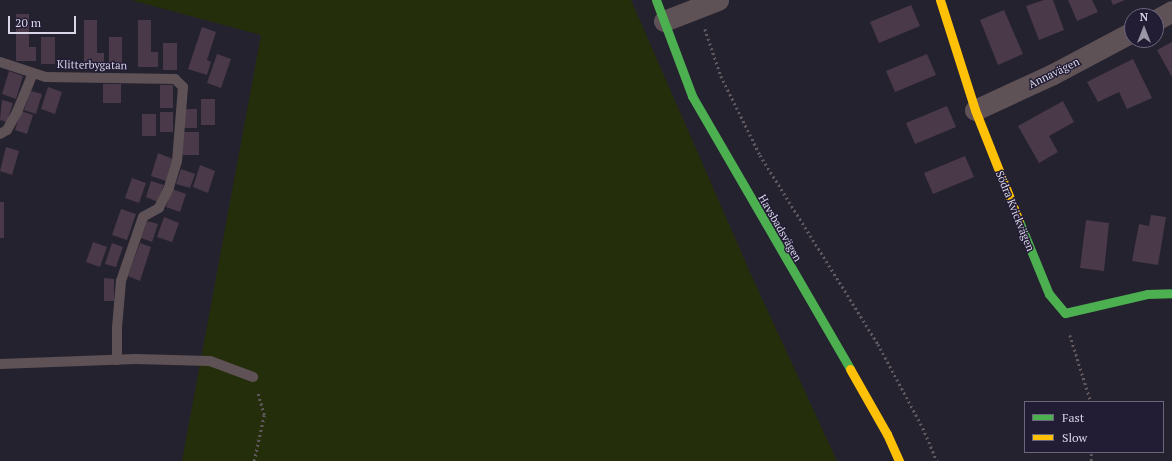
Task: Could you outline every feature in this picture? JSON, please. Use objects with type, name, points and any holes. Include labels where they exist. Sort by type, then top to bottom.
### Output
[{"type":"street","name":"Havsbadsvägen","points":[[656,0],[696,103],[887,434],[899,461]]},
{"type":"street","points":[[664,21],[718,0]]},
{"type":"street","name":"Södra Kvickvägen","points":[[940,0],[975,110],[1049,294],[1065,313]]},
{"type":"street","name":"Annavägen","points":[[975,110],[1053,74],[1124,36]]},
{"type":"street","points":[[1065,313],[1147,294],[1172,293]]},
{"type":"lane","name":"Klitterbygatan","points":[[0,62],[46,77],[175,79],[183,87],[177,161],[169,188],[159,208],[143,217],[122,281],[117,328],[118,360]]},
{"type":"lane","points":[[0,134],[7,130],[17,112],[33,73]]},
{"type":"lane","points":[[0,364],[118,360],[210,362],[253,377]]},
{"type":"path","points":[[698,8],[721,76],[760,155],[878,344],[923,428],[937,461]]},
{"type":"path","points":[[1065,313],[1091,401]]},
{"type":"path","points":[[253,377],[264,415],[254,461]]},
{"type":"green space","points":[[131,0],[631,0],[753,279],[837,461],[182,461],[261,35]]},
{"type":"building","points":[[1044,0],[1053,0],[1064,30],[1039,40],[1026,6]]},
{"type":"building","points":[[1068,0],[1092,0],[1098,12],[1077,21]]},
{"type":"building","points":[[1111,0],[1125,0],[1113,5]]},
{"type":"building","points":[[911,5],[920,26],[879,43],[870,22]]},
{"type":"building","points":[[1004,10],[1023,54],[998,65],[980,20]]},
{"type":"building","points":[[16,14],[29,14],[29,47],[36,47],[36,61],[16,61]]},
{"type":"building","points":[[84,20],[97,20],[97,53],[104,53],[104,67],[84,67]]},
{"type":"building","points":[[138,20],[151,20],[151,52],[158,52],[158,67],[138,67]]},
{"type":"building","points":[[202,27],[216,32],[207,60],[211,62],[207,75],[188,69]]},
{"type":"building","points":[[41,37],[55,37],[55,64],[41,64]]},
{"type":"building","points":[[109,37],[122,37],[122,70],[109,70]]},
{"type":"building","points":[[1172,42],[1172,77],[1157,50],[1164,48],[1164,46]]},
{"type":"building","points":[[163,43],[177,43],[177,70],[163,70]]},
{"type":"building","points":[[217,54],[231,59],[221,88],[207,83]]},
{"type":"building","points":[[927,54],[936,75],[895,92],[886,71]]},
{"type":"building","points":[[1133,59],[1152,98],[1127,109],[1119,92],[1098,102],[1087,82]]},
{"type":"building","points":[[9,71],[23,76],[16,99],[2,94]]},
{"type":"building","points":[[103,84],[121,84],[121,103],[103,103]]},
{"type":"building","points":[[160,85],[173,85],[173,108],[160,108]]},
{"type":"building","points":[[48,87],[62,92],[55,114],[41,109]]},
{"type":"building","points":[[31,91],[42,94],[36,114],[24,110]]},
{"type":"building","points":[[201,99],[215,99],[215,125],[201,125]]},
{"type":"building","points":[[2,100],[13,103],[7,122],[0,120]]},
{"type":"building","points":[[1063,101],[1074,122],[1049,136],[1058,152],[1039,163],[1018,126]]},
{"type":"building","points":[[947,106],[956,127],[915,144],[906,123]]},
{"type":"building","points":[[184,109],[197,109],[197,128],[184,128]]},
{"type":"building","points":[[21,111],[33,115],[27,134],[15,130]]},
{"type":"building","points":[[160,112],[173,112],[173,132],[160,132]]},
{"type":"building","points":[[142,114],[156,114],[156,136],[142,136]]},
{"type":"building","points":[[183,132],[199,132],[199,155],[183,155]]},
{"type":"building","points":[[6,147],[19,151],[12,175],[0,171]]},
{"type":"building","points":[[158,153],[173,159],[166,181],[151,176]]},
{"type":"building","points":[[965,156],[974,177],[933,194],[924,173]]},
{"type":"building","points":[[200,165],[215,171],[208,193],[193,187]]},
{"type":"building","points":[[181,169],[195,174],[190,188],[176,184]]},
{"type":"building","points":[[132,178],[146,183],[139,203],[125,198]]},
{"type":"building","points":[[151,181],[164,185],[158,202],[146,197]]},
{"type":"building","points":[[172,189],[186,194],[180,212],[166,207]]},
{"type":"building","points":[[0,202],[4,202],[4,238],[0,238]]},
{"type":"building","points":[[121,209],[136,214],[127,240],[112,235]]},
{"type":"building","points":[[1151,215],[1166,217],[1158,265],[1132,261],[1139,224],[1149,226]]},
{"type":"building","points":[[164,217],[179,223],[172,242],[157,237]]},
{"type":"building","points":[[1086,220],[1109,223],[1104,271],[1080,268]]},
{"type":"building","points":[[147,221],[158,224],[152,242],[141,238]]},
{"type":"building","points":[[93,242],[107,247],[100,267],[86,262]]},
{"type":"building","points":[[112,243],[123,247],[116,267],[105,264]]},
{"type":"building","points":[[140,243],[151,247],[140,281],[128,276]]},
{"type":"building","points":[[104,278],[114,279],[114,301],[104,301]]},
{"type":"traffic: fast","points":[[656,0],[692,96],[850,369]]},
{"type":"traffic: fast","points":[[1019,221],[1049,294],[1065,313],[1147,294],[1172,293]]},
{"type":"traffic: slow","points":[[940,0],[975,110],[1019,221]]},
{"type":"traffic: slow","points":[[850,369],[887,434],[899,461]]}]
